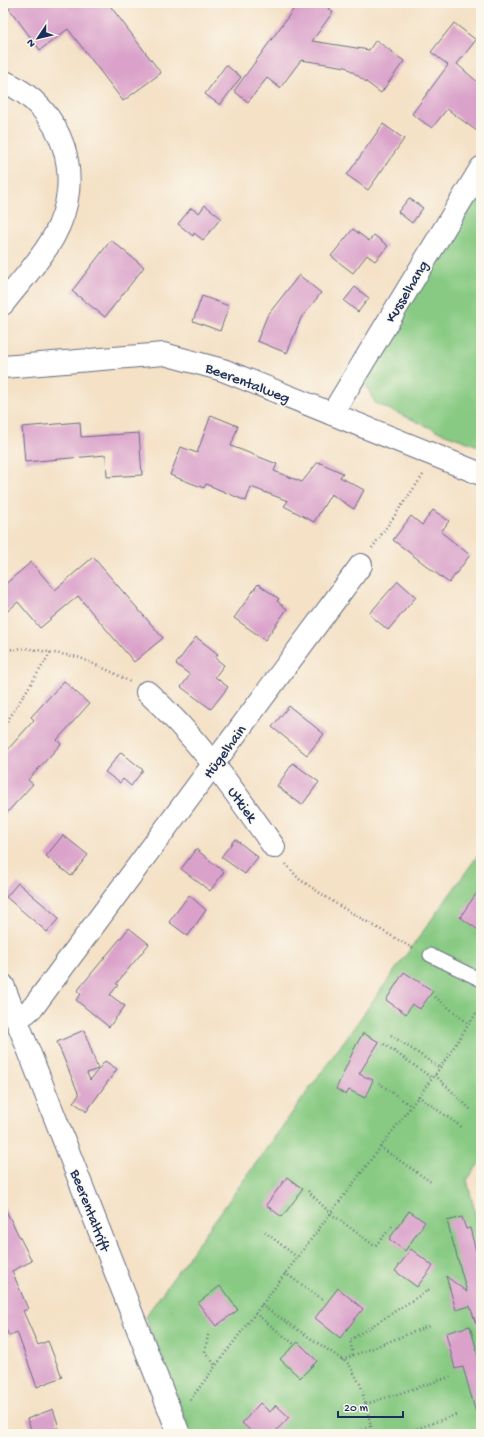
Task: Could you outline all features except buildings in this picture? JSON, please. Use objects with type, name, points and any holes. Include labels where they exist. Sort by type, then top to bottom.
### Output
[{"type":"street","points":[[3,80],[18,88],[30,97],[42,108],[50,119],[58,132],[64,147],[68,161],[69,177],[64,213],[55,234],[46,250],[3,304]]},
{"type":"street","name":"Kusselhang","points":[[332,414],[481,168]]},
{"type":"street","name":"Beerentalweg","points":[[3,367],[164,354],[223,370],[481,474]]},
{"type":"street","name":"Hügelhain","points":[[15,1017],[26,1013],[34,1006],[361,565]]},
{"type":"street","name":"Utkiek","points":[[147,692],[169,711],[214,764],[274,847]]},
{"type":"street","name":"Beerentaltrift","points":[[3,985],[179,1434]]},
{"type":"lane","points":[[430,955],[481,980]]},
{"type":"path","points":[[361,565],[423,474]]},
{"type":"path","points":[[3,650],[25,648],[78,656],[112,672],[147,692]]},
{"type":"path","points":[[3,728],[52,652]]},
{"type":"path","points":[[274,847],[298,879],[338,906],[417,951],[430,955]]},
{"type":"path","points":[[435,997],[470,1024]]},
{"type":"path","points":[[171,1414],[184,1408],[216,1366],[261,1304],[435,1075],[481,1006]]},
{"type":"path","points":[[391,1035],[440,1068]]},
{"type":"path","points":[[384,1044],[432,1078]]},
{"type":"path","points":[[435,1075],[471,1110]]},
{"type":"path","points":[[379,1083],[411,1106]]},
{"type":"path","points":[[418,1096],[464,1128]]},
{"type":"path","points":[[380,1147],[431,1182]]},
{"type":"path","points":[[308,1191],[330,1213],[375,1246],[394,1224]]},
{"type":"path","points":[[265,1232],[297,1258]]},
{"type":"path","points":[[285,1273],[322,1299]]},
{"type":"path","points":[[353,1356],[350,1340],[430,1290]]},
{"type":"path","points":[[261,1304],[349,1364],[361,1386],[373,1434]]},
{"type":"path","points":[[255,1313],[295,1344]]},
{"type":"path","points":[[342,1360],[431,1325]]},
{"type":"path","points":[[208,1335],[205,1352],[216,1366]]},
{"type":"path","points":[[366,1404],[453,1376]]},
{"type":"path","points":[[402,1434],[458,1414]]},
{"type":"path","points":[[350,1433],[371,1426]]},
{"type":"green space","points":[[481,166],[481,447],[440,432],[375,403],[359,370]]},
{"type":"green space","points":[[481,851],[481,1161],[467,1180],[481,1237],[481,1434],[191,1434],[145,1317]]}]
